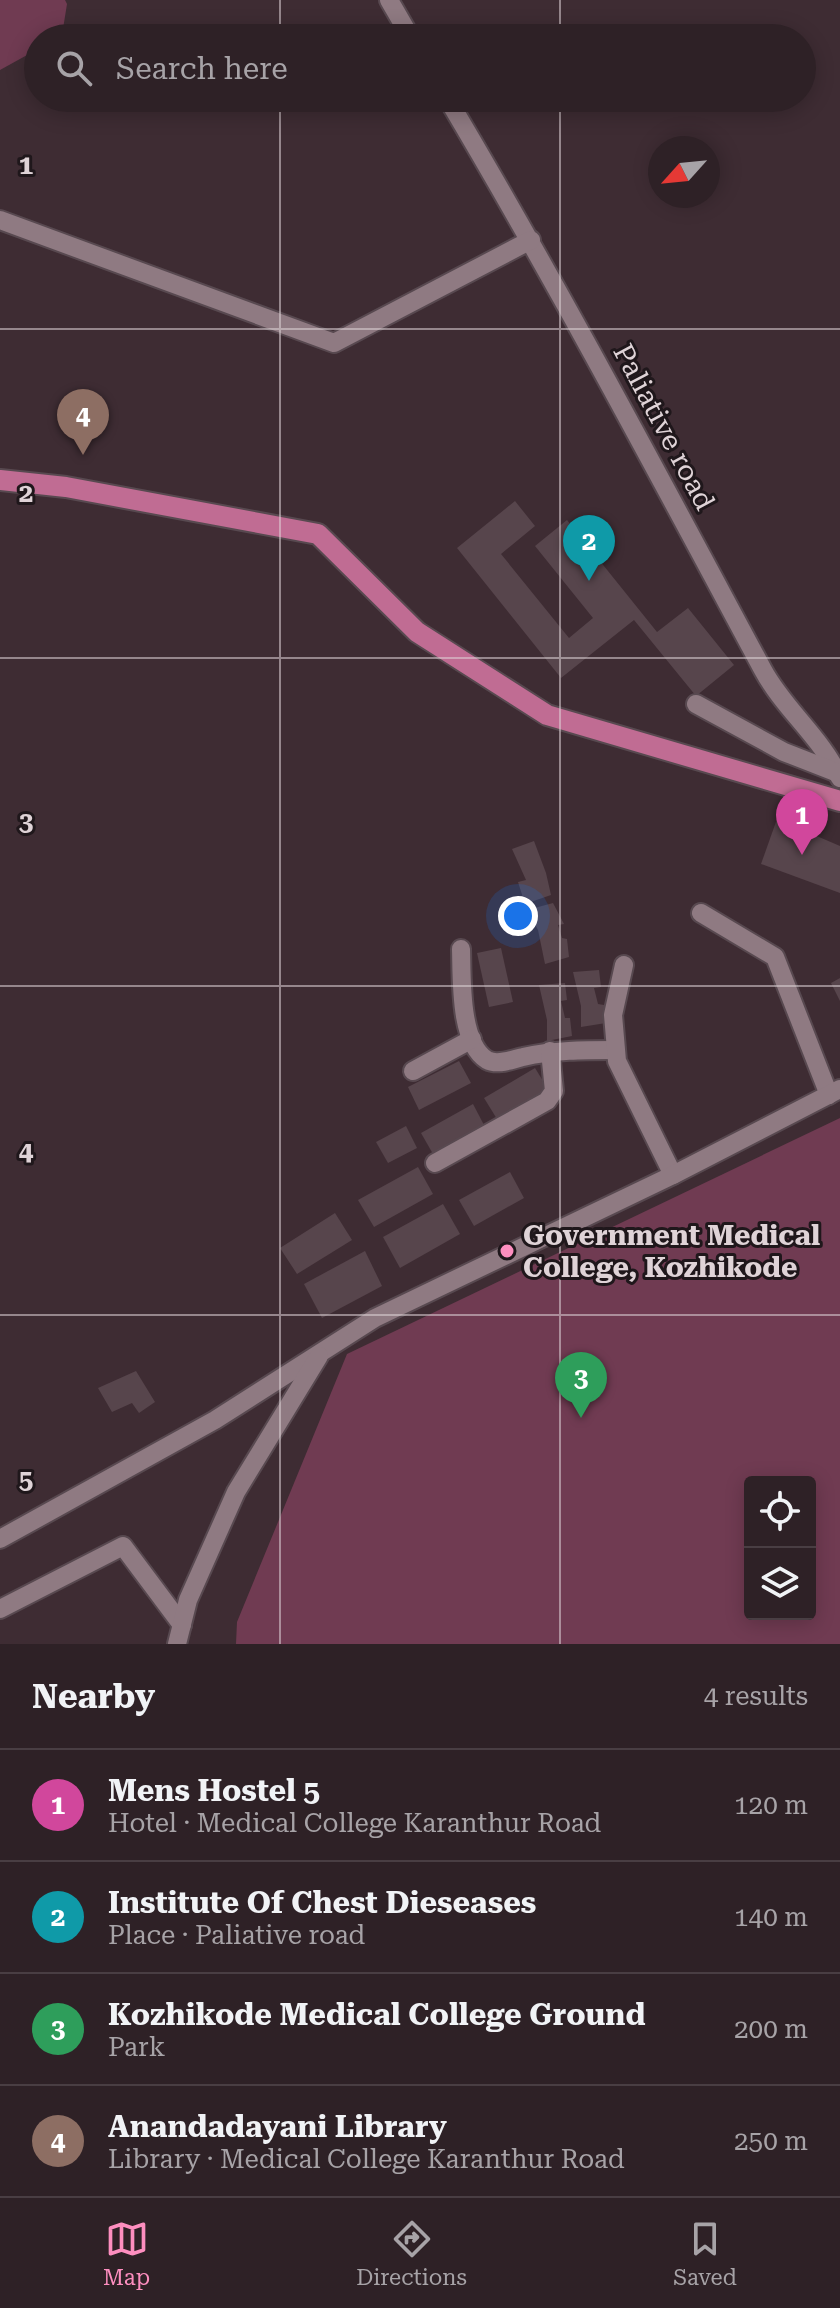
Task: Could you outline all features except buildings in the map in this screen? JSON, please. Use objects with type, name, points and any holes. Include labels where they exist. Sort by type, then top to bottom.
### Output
[{"type":"main road","points":[[0,480],[66,487],[318,534],[417,632],[547,715],[840,801]]},
{"type":"street","points":[[389,0],[403,24]]},
{"type":"street","name":"Paliative road","points":[[455,112],[531,240],[770,681],[829,756],[839,776]]},
{"type":"street","points":[[0,220],[334,343],[531,240]]},
{"type":"street","points":[[696,704],[784,752],[839,776]]},
{"type":"street","points":[[0,1539],[215,1420],[375,1318],[673,1175],[835,1092],[775,957],[701,913]]},
{"type":"street","points":[[461,949],[463,1005],[472,1039],[488,1060],[501,1062],[550,1051],[615,1050]]},
{"type":"street","points":[[624,965],[613,1015],[617,1061],[673,1175]]},
{"type":"street","points":[[413,1071],[472,1039]]},
{"type":"street","points":[[435,1163],[547,1101],[554,1091],[550,1051]]},
{"type":"street","points":[[177,1644],[188,1600],[236,1492],[322,1351]]},
{"type":"street","points":[[0,1609],[123,1546],[182,1625]]},
{"type":"shaded area","points":[[0,0],[65,0],[64,24],[24,24],[24,57],[0,70]]},
{"type":"shaded area","points":[[840,1118],[840,1644],[236,1644],[237,1622],[347,1354]]},
{"type":"place","name":"Anandadayani Library","points":[[83,455]]},
{"type":"place","name":"Institute Of Chest Dieseases","points":[[589,581]]},
{"type":"place","name":"Mens Hostel 5","points":[[802,855]]},
{"type":"place","name":"Government Medical College, Kozhikode","points":[[507,1251]]},
{"type":"place","name":"Kozhikode Medical College Ground","points":[[581,1418]]}]
